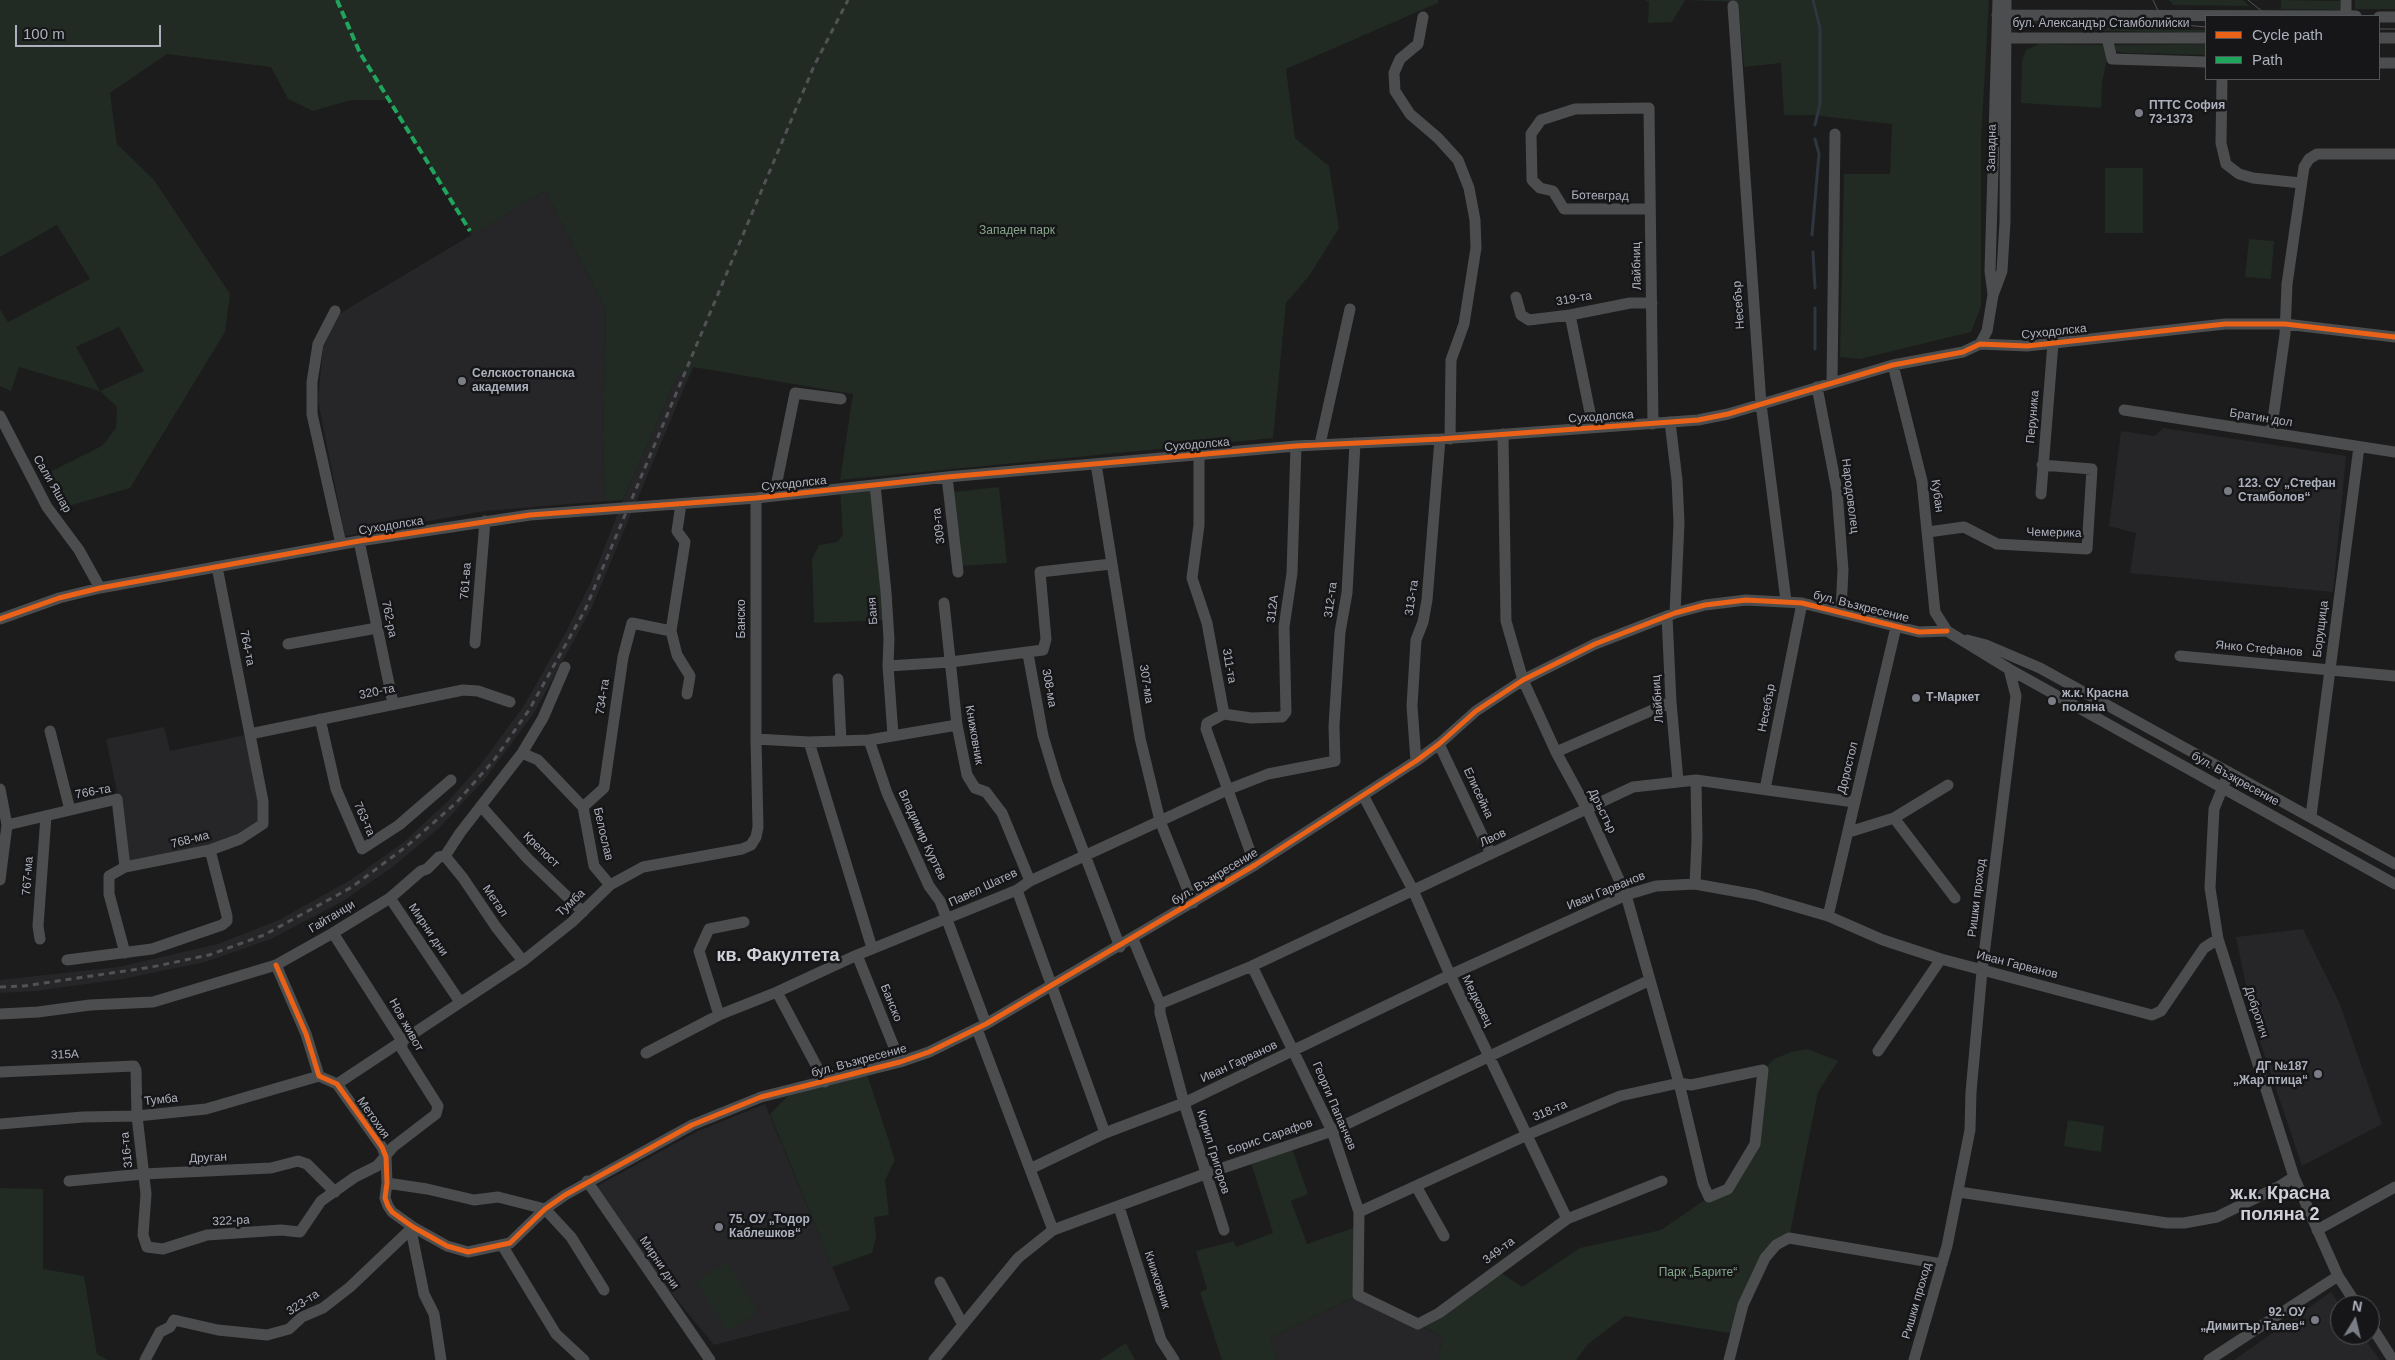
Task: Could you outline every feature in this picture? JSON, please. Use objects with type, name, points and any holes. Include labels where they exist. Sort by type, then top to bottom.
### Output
[{"type":"street","name":"Западна","points":[[1980,344],[1987,331],[1993,295],[1990,271],[2002,38],[2002,15],[1998,0]]},
{"type":"street","name":"Западна","points":[[2002,15],[2006,0]]},
{"type":"street","points":[[2346,0],[2346,15]]},
{"type":"street","name":"Несебър","points":[[1733,6],[1761,404],[1786,601]]},
{"type":"street","name":"бул. Александър Стамболийски","points":[[2002,15],[2205,16]]},
{"type":"street","name":"313-та","points":[[1416,760],[1412,706],[1416,640],[1423,622],[1428,600],[1445,439],[1450,360],[1464,324],[1476,248],[1475,220],[1469,188],[1458,160],[1438,138],[1410,114],[1395,91],[1394,73],[1400,59],[1418,44],[1423,17]]},
{"type":"street","points":[[2380,17],[2395,17]]},
{"type":"street","name":"бул. Александър Стамболийски","points":[[2002,38],[2205,38]]},
{"type":"street","points":[[2107,38],[2108,50],[2112,59],[2205,62]]},
{"type":"street","points":[[2380,38],[2395,38]]},
{"type":"street","points":[[2380,63],[2395,63]]},
{"type":"street","points":[[2222,80],[2221,143],[2226,164],[2239,174],[2254,178],[2301,183]]},
{"type":"street","name":"Ботевград","points":[[1649,108],[1575,108],[1541,120],[1531,134],[1532,180],[1540,188],[1553,191],[1564,209],[1650,209]]},
{"type":"street","name":"Лайбниц","points":[[1649,108],[1653,424]]},
{"type":"street","points":[[1832,382],[1835,134]]},
{"type":"street","points":[[2270,433],[2285,334],[2287,284],[2304,167],[2309,159],[2317,154],[2395,154]]},
{"type":"street","name":"319-та","points":[[1516,297],[1522,315],[1529,320],[1570,315],[1630,302],[1652,303]]},
{"type":"street","points":[[1320,444],[1350,309]]},
{"type":"street","points":[[335,311],[318,344],[312,382],[312,414],[341,544]]},
{"type":"street","points":[[1570,315],[1593,427]]},
{"type":"street","name":"Суходолска","points":[[0,619],[59,598],[100,588],[341,544],[530,515],[756,498],[947,477],[1296,446],[1445,439],[1653,424],[1728,414],[1817,386],[1893,365],[1963,352],[1980,344],[2027,346],[2225,324],[2285,324],[2395,337]]},
{"type":"street","name":"Перуника","points":[[2041,494],[2053,343]]},
{"type":"street","name":"Кубан","points":[[1893,365],[1922,481],[1935,612],[1952,634]]},
{"type":"street","name":"Народоволец","points":[[1817,386],[1837,490],[1843,570],[1840,611]]},
{"type":"street","points":[[774,496],[795,393],[841,399]]},
{"type":"street","name":"Братин дол","points":[[2124,410],[2395,452]]},
{"type":"street","name":"Сали Яшар","points":[[0,416],[47,507],[79,550],[100,588]]},
{"type":"street","name":"Лайбниц","points":[[1670,422],[1677,480],[1678,523],[1671,614],[1671,702],[1678,781]]},
{"type":"street","name":"Дръстър","points":[[1503,434],[1506,621],[1522,680],[1626,895],[1679,1083],[1703,1184],[1709,1197]]},
{"type":"street","points":[[0,438],[12,441]]},
{"type":"street","name":"312-та","points":[[1336,761],[1334,726],[1340,632],[1347,592],[1355,442]]},
{"type":"street","name":"312А","points":[[1224,714],[1251,718],[1282,717],[1286,712],[1284,627],[1292,573],[1296,446]]},
{"type":"street","name":"Борущица","points":[[2311,816],[2359,447]]},
{"type":"street","name":"311-та","points":[[1199,455],[1199,526],[1192,578],[1207,622],[1224,714]]},
{"type":"street","name":"307-ма","points":[[1096,464],[1140,738],[1160,821],[1193,903]]},
{"type":"street","name":"Чемерика","points":[[1928,532],[1964,527],[1997,544],[2087,549],[2092,469],[2042,464]]},
{"type":"street","name":"309-та","points":[[947,477],[958,572]]},
{"type":"street","name":"Баня","points":[[874,485],[886,592],[889,639],[888,666],[893,735]]},
{"type":"street","name":"Банско","points":[[756,498],[756,739]]},
{"type":"street","points":[[681,504],[677,531],[685,542],[671,631],[677,655],[690,676],[688,694]]},
{"type":"street","name":"761-ва","points":[[475,643],[485,521]]},
{"type":"street","name":"762-ра","points":[[360,541],[393,703]]},
{"type":"street","name":"308-ма","points":[[1084,857],[1043,736],[1028,654],[1043,650],[1046,639],[1040,572],[1111,564]]},
{"type":"street","name":"764-та","points":[[217,567],[250,734]]},
{"type":"street","name":"бул. Възкресение","points":[[502,1245],[510,1243],[545,1208],[587,1181],[708,1118],[761,1097],[900,1062],[929,1052],[981,1027],[1120,947],[1255,865],[1416,760],[1439,744],[1476,711],[1522,680],[1595,644],[1671,614],[1704,605],[1738,601],[1802,603],[1919,632],[1952,634],[1986,645],[2040,668],[2395,864]]},
{"type":"street","name":"Книжовник","points":[[944,603],[957,725],[967,775],[975,788],[986,792],[1002,812],[1030,881]]},
{"type":"street","name":"Несебър","points":[[1765,789],[1802,603]]},
{"type":"street","name":"734-та","points":[[583,807],[604,788],[621,666],[632,623],[671,631]]},
{"type":"street","name":"Доростол","points":[[1828,916],[1896,627]]},
{"type":"street","points":[[288,644],[377,628]]},
{"type":"street","name":"бул. Възкресение","points":[[1952,634],[2009,669],[2395,884]]},
{"type":"street","points":[[888,666],[1028,654]]},
{"type":"street","name":"Янко Стефанов","points":[[2180,656],[2395,676]]},
{"type":"street","name":"Гайтанци","points":[[0,1014],[38,1012],[90,1005],[153,1002],[276,966],[334,933],[390,898],[421,871],[427,869],[439,857],[445,856],[480,806],[522,753],[543,718],[565,667]]},
{"type":"street","name":"Ришки проход","points":[[1914,1360],[1942,1264],[1960,1192],[1970,1130],[1971,1092],[1982,971],[2016,696],[2009,669]]},
{"type":"street","points":[[838,679],[840,741]]},
{"type":"street","name":"320-та","points":[[250,734],[463,690],[478,691],[510,702]]},
{"type":"street","points":[[1556,752],[1671,702]]},
{"type":"street","points":[[1224,714],[1207,723],[1206,729],[1255,865]]},
{"type":"street","name":"763-та","points":[[320,719],[336,789],[362,849],[399,825],[451,780]]},
{"type":"street","points":[[756,739],[809,742],[869,740],[957,725]]},
{"type":"street","points":[[50,731],[70,810]]},
{"type":"street","name":"768-ма","points":[[125,868],[210,850],[240,839],[263,824],[263,801],[250,734]]},
{"type":"street","name":"Тумба","points":[[337,1084],[523,961],[583,912],[610,885],[644,867],[742,849],[751,845],[756,837],[758,827],[756,739]]},
{"type":"street","name":"Владимир Куртев","points":[[869,740],[887,793],[929,886],[940,901],[948,920],[981,1027],[1054,1230]]},
{"type":"street","points":[[809,742],[872,948]]},
{"type":"street","name":"Елисейна","points":[[1439,744],[1491,854]]},
{"type":"street","name":"Белослав","points":[[522,753],[538,760],[583,807],[594,866],[610,885]]},
{"type":"street","name":"Павел Шатев","points":[[646,1053],[719,1016],[777,992],[872,948],[948,920],[1017,890],[1030,881],[1227,790],[1268,774],[1336,761]]},
{"type":"street","name":"Добротич","points":[[2229,772],[2214,810],[2210,888],[2218,939],[2294,1177],[2338,1276],[2351,1295]]},
{"type":"street","points":[[1695,884],[1697,840],[1696,780]]},
{"type":"street","name":"Лвов","points":[[1160,1004],[1252,966],[1633,787],[1696,780],[1854,802]]},
{"type":"street","points":[[1848,832],[1894,818],[1948,784]]},
{"type":"street","points":[[0,789],[7,825],[0,880]]},
{"type":"street","name":"Медковец","points":[[1363,795],[1413,890],[1450,975],[1566,1218]]},
{"type":"street","name":"766-та","points":[[7,825],[118,800],[125,868]]},
{"type":"street","name":"Крепост","points":[[480,806],[528,859],[583,912]]},
{"type":"street","name":"767-ма","points":[[40,939],[38,926],[46,816]]},
{"type":"street","points":[[1894,818],[1955,898]]},
{"type":"street","points":[[67,960],[160,947],[222,925],[227,921],[210,850]]},
{"type":"street","name":"Метал","points":[[445,856],[523,961]]},
{"type":"street","points":[[1084,857],[1120,947]]},
{"type":"street","points":[[125,868],[110,876],[109,894],[125,953]]},
{"type":"street","name":"Иван Гарванов","points":[[1032,1168],[1105,1133],[1184,1103],[1450,975],[1626,895],[1656,886],[1695,884],[1756,896],[1828,916],[1883,940],[1941,959],[2156,1015],[2161,1011],[2204,948],[2218,939]]},
{"type":"street","points":[[1017,890],[1105,1133]]},
{"type":"street","name":"Мирни дни","points":[[390,898],[460,1002]]},
{"type":"street","points":[[719,1016],[699,951],[708,929],[744,922]]},
{"type":"street","name":"Нов живот","points":[[334,933],[402,1041],[402,1048],[438,1106],[436,1114],[393,1147],[386,1157]]},
{"type":"street","name":"Кирил Григоров","points":[[1133,939],[1160,1004],[1160,1013],[1184,1103],[1224,1230]]},
{"type":"street","name":"Банско","points":[[857,955],[900,1062]]},
{"type":"street","points":[[1878,1051],[1941,959]]},
{"type":"street","points":[[276,966],[306,1034],[319,1076],[337,1084]]},
{"type":"street","name":"Георги Папанчев","points":[[1252,966],[1295,1051],[1332,1131],[1359,1212],[1358,1295]]},
{"type":"street","name":"Борис Сарафов","points":[[934,1360],[1018,1258],[1054,1230],[1205,1174],[1332,1131],[1650,980]]},
{"type":"street","points":[[777,992],[825,1082]]},
{"type":"street","name":"315А","points":[[0,1072],[130,1066]]},
{"type":"street","name":"316-та","points":[[130,1066],[136,1070],[137,1116],[146,1194],[143,1235]]},
{"type":"street","name":"318-та","points":[[1359,1212],[1620,1096],[1679,1083],[1691,1084],[1763,1070],[1756,1144],[1728,1189],[1709,1197]]},
{"type":"street","name":"Тумба","points":[[0,1124],[84,1117],[137,1116],[206,1109],[319,1076]]},
{"type":"street","name":"Метохия","points":[[337,1084],[382,1147],[386,1157],[387,1183],[385,1198],[392,1212],[412,1229],[447,1246],[468,1252],[502,1245]]},
{"type":"street","points":[[335,1192],[355,1177],[377,1166],[386,1157]]},
{"type":"street","name":"Друган","points":[[69,1181],[143,1174],[271,1168],[298,1161],[307,1164],[335,1192]]},
{"type":"street","points":[[1960,1192],[2167,1224],[2217,1217],[2273,1190],[2294,1177]]},
{"type":"street","name":"Мирни дни","points":[[587,1181],[710,1360]]},
{"type":"street","name":"349-та","points":[[1358,1295],[1418,1324],[1439,1312],[1566,1218],[1662,1181]]},
{"type":"street","points":[[387,1183],[427,1189],[474,1200],[498,1197],[545,1208],[571,1237],[604,1290]]},
{"type":"street","points":[[1416,1186],[1444,1236]]},
{"type":"street","points":[[2317,1230],[2395,1187]]},
{"type":"street","name":"322-ра","points":[[143,1235],[147,1247],[163,1249],[207,1235],[281,1230],[300,1232],[321,1201],[335,1192]]},
{"type":"street","name":"Книжовник","points":[[1119,1207],[1161,1340],[1174,1360]]},
{"type":"street","points":[[412,1229],[424,1294],[434,1314],[441,1360]]},
{"type":"street","name":"323-та","points":[[145,1360],[160,1332],[170,1327],[174,1320],[218,1330],[267,1335],[289,1329],[302,1317],[323,1308],[350,1288],[412,1229]]},
{"type":"street","points":[[1729,1360],[1743,1305],[1762,1266],[1776,1245],[1789,1238],[1942,1264]]},
{"type":"street","points":[[502,1245],[556,1334],[584,1360]]},
{"type":"street","points":[[2209,1360],[2338,1276]]},
{"type":"street","points":[[940,1282],[963,1325]]},
{"type":"street","points":[[2380,1340],[2393,1360]]},
{"type":"shaded area","name":"Селскостопанска академия","points":[[545,191],[606,310],[603,442],[605,501],[485,511],[345,536],[318,401],[323,347],[339,314]]},
{"type":"shaded area","points":[[713,296],[693,367],[591,609],[534,713],[485,779],[440,827],[394,866],[343,901],[271,939],[205,962],[123,979],[35,991],[0,993],[0,980],[118,967],[218,944],[279,920],[352,879],[404,842],[449,800],[481,764],[523,707],[567,630],[591,582],[623,500]]},
{"type":"shaded area","name":"123. СУ „Стефан Стамболов“","points":[[2163,428],[2346,456],[2333,592],[2130,573],[2136,533],[2109,526],[2121,431],[2155,436]]},
{"type":"shaded area","points":[[164,727],[170,751],[250,734],[263,824],[240,839],[125,867],[118,796],[106,739]]},
{"type":"shaded area","name":"ДГ №187 „Жар птица“","points":[[2303,929],[2339,1002],[2382,1124],[2302,1166],[2254,1024],[2236,937]]},
{"type":"shaded area","name":"75. ОУ „Тодор Каблешков“","points":[[765,1104],[850,1310],[714,1345],[650,1267],[595,1187],[698,1131]]},
{"type":"shaded area","name":"92. ОУ „Димитър Талев“","points":[[2331,1292],[2333,1295],[2330,1295],[2330,1345],[2369,1345],[2380,1360],[2234,1360]]},
{"type":"shaded area","points":[[1358,1295],[1443,1337],[1437,1360],[1278,1360],[1270,1338]]},
{"type":"green space","name":"Западен парк","points":[[0,0],[1438,0],[1438,3],[1286,69],[1295,138],[1329,166],[1339,228],[1309,276],[1286,303],[1273,438],[840,480],[853,394],[693,367],[690,375],[679,373],[623,500],[605,501],[603,440],[606,310],[545,191],[472,235],[388,100],[351,100],[313,111],[288,99],[271,67],[167,54],[110,93],[117,144],[154,180],[230,294],[225,332],[130,488],[62,508],[44,475],[102,446],[116,428],[117,407],[100,391],[19,367],[11,391],[0,386],[0,309],[8,322],[90,279],[57,225],[0,257]],"holes":[[[119,327],[144,371],[100,391],[76,347]]]},
{"type":"green space","points":[[1645,0],[1685,0],[1672,22],[1648,23],[1649,2]]},
{"type":"green space","points":[[1685,0],[1989,0],[1981,140],[1981,307],[1971,332],[1860,359],[1840,357],[1844,174],[1890,174],[1892,124],[1812,115],[1784,115],[1781,63],[1744,67],[1738,2]]},
{"type":"green space","points":[[2169,0],[2243,0],[2249,6],[2173,5]]},
{"type":"green space","points":[[2281,0],[2340,1],[2341,10],[2281,9]]},
{"type":"green space","points":[[2355,0],[2395,0],[2395,9],[2355,9]]},
{"type":"green space","points":[[2147,20],[2183,29],[2205,30],[2205,34],[2032,28],[2032,22]]},
{"type":"green space","points":[[2039,44],[2103,45],[2107,60],[2102,82],[2101,108],[2021,103],[2022,60],[2026,50]]},
{"type":"green space","points":[[2205,44],[2205,55],[2125,53],[2115,51],[2114,45]]},
{"type":"green space","points":[[2105,168],[2143,168],[2143,233],[2105,233]]},
{"type":"green space","points":[[2249,239],[2274,241],[2271,279],[2245,277]]},
{"type":"green space","points":[[875,485],[888,620],[814,623],[812,559],[819,545],[837,542],[843,535],[840,489]]},
{"type":"green space","points":[[999,487],[1007,563],[960,566],[953,492]]},
{"type":"green space","name":"Парк „Барите“","points":[[1808,1049],[1838,1061],[1818,1092],[1789,1238],[1776,1245],[1735,1334],[1625,1316],[1588,1344],[1576,1360],[1437,1360],[1443,1337],[1418,1324],[1497,1270],[1522,1287],[1580,1248],[1661,1230],[1709,1197],[1728,1189],[1755,1144],[1763,1070],[1774,1059],[1791,1052]]},
{"type":"green space","points":[[866,1071],[895,1160],[885,1180],[889,1215],[874,1217],[876,1237],[872,1253],[832,1267],[770,1114],[795,1089]]},
{"type":"green space","points":[[2068,1120],[2104,1126],[2101,1152],[2064,1146]]},
{"type":"green space","points":[[1291,1145],[1308,1194],[1291,1201],[1307,1244],[1359,1226],[1358,1295],[1270,1338],[1278,1360],[1222,1360],[1200,1292],[1207,1289],[1196,1251],[1234,1241],[1236,1247],[1273,1233],[1250,1159]]},
{"type":"green space","points":[[0,1188],[43,1189],[43,1269],[84,1276],[97,1354],[108,1360],[0,1360]]},
{"type":"green space","points":[[727,1262],[758,1312],[727,1331],[696,1281]]},
{"type":"green space","points":[[1126,1343],[1135,1360],[1100,1360]]},
{"type":"waterway","points":[[1813,0],[1820,28],[1820,104],[1815,125]]},
{"type":"waterway","points":[[1812,235],[1819,154],[1815,139]]},
{"type":"waterway","points":[[1813,252],[1815,288]]},
{"type":"waterway","points":[[1815,308],[1815,349]]},
{"type":"tram line","points":[[2153,0],[2160,15],[2166,21],[2174,24],[2205,27]]},
{"type":"tram line","points":[[2248,0],[2267,15]]},
{"type":"tram line","points":[[2380,29],[2395,29]]},
{"type":"railway","points":[[0,987],[24,986],[152,967],[209,955],[264,935],[352,887],[407,846],[457,802],[494,760],[529,710],[585,610],[814,66],[848,0]]},
{"type":"marked path","points":[[337,0],[360,53],[470,231]]},
{"type":"cycle path","points":[[0,619],[59,598],[100,588],[359,541],[530,515],[756,498],[947,477],[1296,446],[1440,439],[1698,420],[1728,414],[1893,365],[1963,352],[1980,344],[2027,346],[2225,324],[2285,324],[2395,337]]},
{"type":"cycle path","points":[[276,965],[306,1034],[319,1076],[337,1084],[382,1147],[386,1157],[387,1183],[385,1198],[392,1212],[413,1227],[447,1246],[468,1252],[510,1243],[545,1209],[565,1195],[692,1125],[761,1097],[900,1062],[929,1052],[986,1024],[1255,865],[1416,761],[1439,744],[1476,711],[1523,680],[1595,644],[1675,613],[1705,605],[1746,600],[1802,603],[1919,632],[1947,631]]},
{"type":"place","name":"ПТТС София 73-1373","points":[[2139,113]]},
{"type":"place","name":"Селскостопанска академия","points":[[462,381]]},
{"type":"place","name":"123. СУ „Стефан Стамболов“","points":[[2228,491]]},
{"type":"place","name":"Т-Маркет","points":[[1916,698]]},
{"type":"place","name":"ж.к. Красна поляна","points":[[2052,701]]},
{"type":"place","name":"ДГ №187 „Жар птица“","points":[[2318,1074]]},
{"type":"place","name":"75. ОУ „Тодор Каблешков“","points":[[719,1227]]},
{"type":"place","name":"92. ОУ „Димитър Талев“","points":[[2315,1320]]},
{"type":"district","name":"кв. Факултета","points":[[778,956]]},
{"type":"district","name":"ж.к. Красна поляна 2","points":[[2280,1204]]}]
